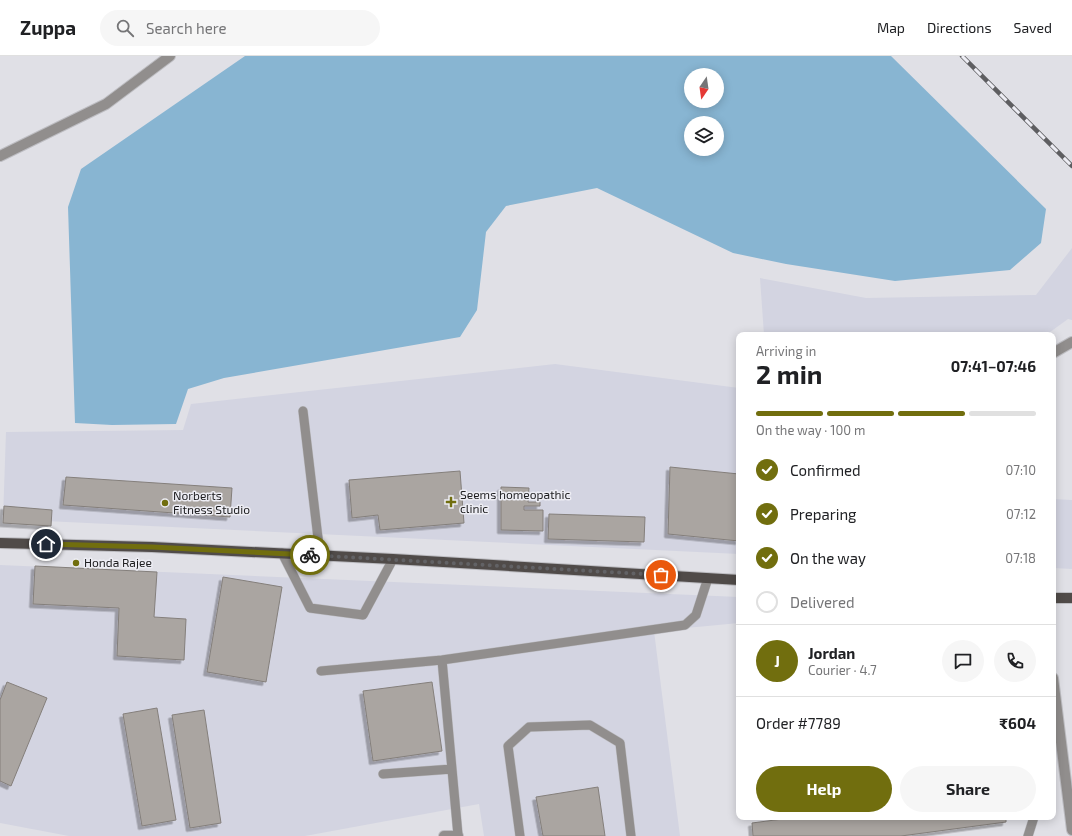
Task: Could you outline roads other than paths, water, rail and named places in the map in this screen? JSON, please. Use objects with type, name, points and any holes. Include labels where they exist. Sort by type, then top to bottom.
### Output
[{"type":"main road","points":[[0,543],[152,547],[282,553],[736,580]]},
{"type":"main road","points":[[1056,598],[1072,598]]},
{"type":"street","points":[[0,156],[106,104],[170,56]]},
{"type":"street","points":[[1056,351],[1072,342]]},
{"type":"street","points":[[1056,702],[1072,830]]},
{"type":"street","points":[[444,836],[458,836]]},
{"type":"lane","points":[[303,411],[320,555]]},
{"type":"lane","points":[[282,553],[310,608],[363,615],[392,559]]},
{"type":"lane","points":[[321,671],[442,660],[685,625],[696,615],[708,578]]},
{"type":"lane","points":[[442,660],[458,836]]},
{"type":"lane","points":[[520,836],[508,746],[530,727],[590,725],[620,744],[631,836]]},
{"type":"lane","points":[[383,774],[452,769]]},
{"type":"lane","points":[[1028,836],[1033,820]]},
{"type":"water","points":[[245,56],[891,56],[1046,209],[1041,243],[1010,270],[895,281],[786,264],[733,253],[597,188],[506,206],[486,232],[477,310],[460,337],[224,378],[188,389],[176,424],[112,425],[75,423],[68,207],[81,169]]},
{"type":"railway","points":[[962,56],[1072,166]]},
{"type":"place","name":"Seems homeopathic clinic","points":[[451,502]]},
{"type":"place","name":"Norberts Fitness Studio","points":[[165,503]]},
{"type":"place","name":"Honda Rajee","points":[[76,563]]}]
